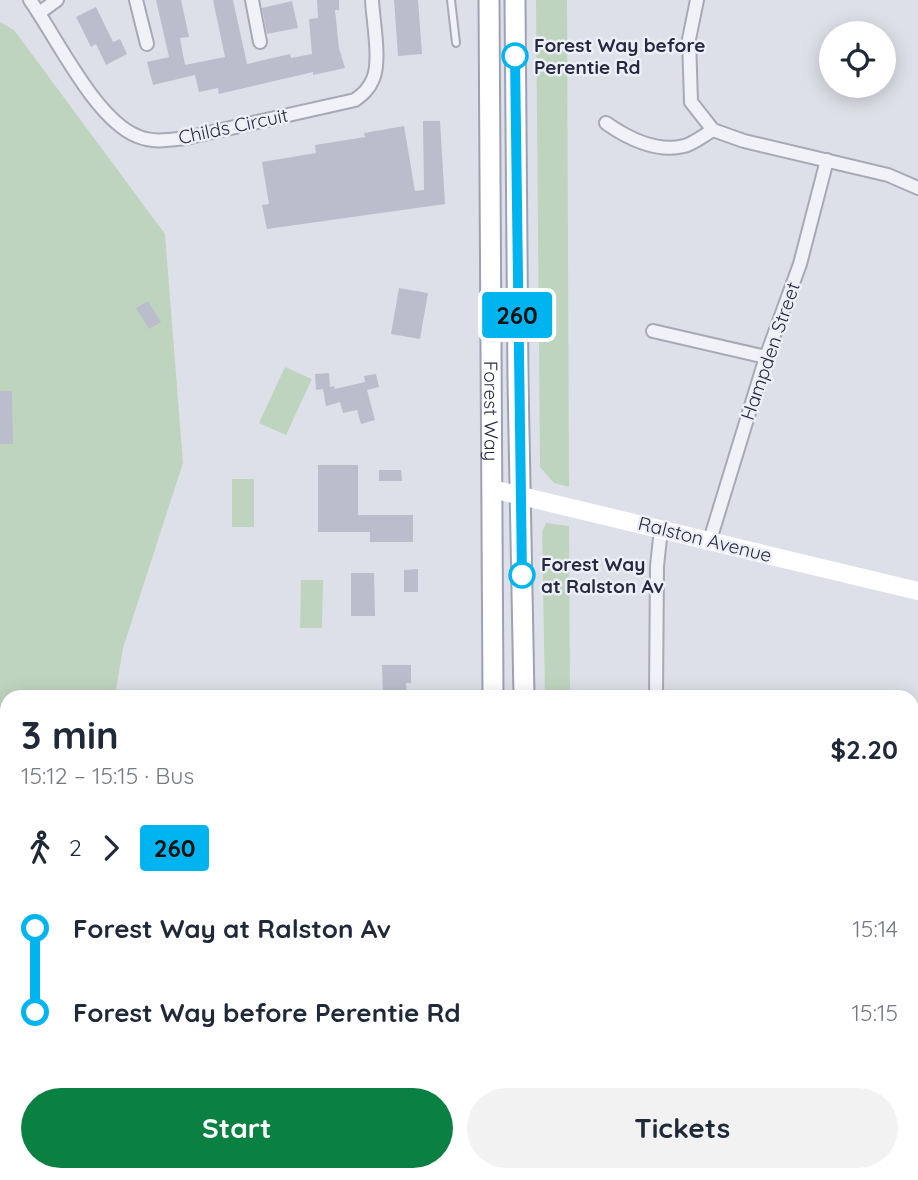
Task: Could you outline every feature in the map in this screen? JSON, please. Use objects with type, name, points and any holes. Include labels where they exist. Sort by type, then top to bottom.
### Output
[{"type":"main road","name":"Forest Way","points":[[489,0],[493,690]]},
{"type":"main road","name":"Forest Way","points":[[515,0],[524,690]]},
{"type":"street","name":"Childs Circuit","points":[[30,0],[98,105],[113,121],[139,137],[160,141],[186,138],[355,100],[366,92],[374,78],[376,66],[372,0]]},
{"type":"street","points":[[39,13],[57,0]]},
{"type":"street","points":[[136,0],[147,44]]},
{"type":"street","points":[[252,0],[260,42]]},
{"type":"street","points":[[698,0],[689,39],[691,102],[713,130],[744,141],[888,175],[918,188]]},
{"type":"street","points":[[606,123],[621,134],[654,146],[684,146],[713,130]]},
{"type":"street","name":"Hampden Street","points":[[709,540],[766,357],[800,264],[827,160]]},
{"type":"street","points":[[653,331],[766,357]]},
{"type":"street","name":"Ralston Avenue","points":[[492,489],[918,591]]},
{"type":"street","points":[[656,690],[657,566],[661,529]]},
{"type":"lane","points":[[451,0],[456,44]]},
{"type":"green space","points":[[536,0],[567,0],[569,487],[554,483],[540,467]]},
{"type":"green space","points":[[0,22],[14,30],[165,234],[183,463],[123,648],[116,690],[0,690]]},
{"type":"green space","points":[[285,367],[312,379],[286,435],[259,423]]},
{"type":"green space","points":[[232,479],[254,479],[254,527],[232,527]]},
{"type":"green space","points":[[546,523],[569,526],[570,690],[545,690],[542,532]]},
{"type":"green space","points":[[301,580],[323,580],[322,628],[300,628]]},
{"type":"building","points":[[156,0],[181,0],[189,37],[180,38],[185,65],[225,57],[213,0],[233,0],[247,64],[290,54],[291,58],[312,54],[309,19],[318,18],[317,0],[339,0],[339,10],[335,10],[339,48],[345,68],[313,75],[313,72],[219,94],[218,88],[199,92],[195,75],[153,85],[147,62],[169,57]]},
{"type":"building","points":[[394,0],[418,0],[422,54],[398,56]]},
{"type":"building","points":[[292,1],[298,28],[267,34],[262,8]]},
{"type":"building","points":[[96,7],[113,42],[120,39],[127,54],[106,65],[96,44],[91,47],[76,17]]},
{"type":"building","points":[[423,121],[440,121],[445,204],[267,229],[262,205],[269,204],[262,162],[316,153],[315,145],[365,137],[364,133],[404,126],[415,191],[424,190]]},
{"type":"building","points":[[399,288],[428,293],[420,339],[391,334]]},
{"type":"building","points":[[148,301],[161,322],[149,329],[136,308]]},
{"type":"building","points":[[329,373],[330,387],[334,386],[335,389],[365,382],[364,376],[376,374],[379,387],[367,390],[375,420],[361,424],[357,410],[343,413],[340,402],[326,406],[323,389],[316,390],[315,374]]},
{"type":"building","points":[[0,391],[12,391],[13,444],[0,444]]},
{"type":"building","points":[[318,465],[358,465],[358,515],[413,515],[413,542],[370,542],[370,532],[318,532]]},
{"type":"building","points":[[379,470],[401,470],[402,481],[379,481]]},
{"type":"building","points":[[418,569],[418,592],[404,592],[404,570]]},
{"type":"building","points":[[351,573],[374,573],[375,616],[351,616]]},
{"type":"building","points":[[382,665],[411,665],[411,683],[406,683],[407,690],[383,690]]},
{"type":"bus line","name":"260","points":[[515,56],[522,575]]},
{"type":"place","name":"Forest Way before Perentie Rd","points":[[515,56]]},
{"type":"place","name":"Forest Way at Ralston Av","points":[[522,575]]}]
